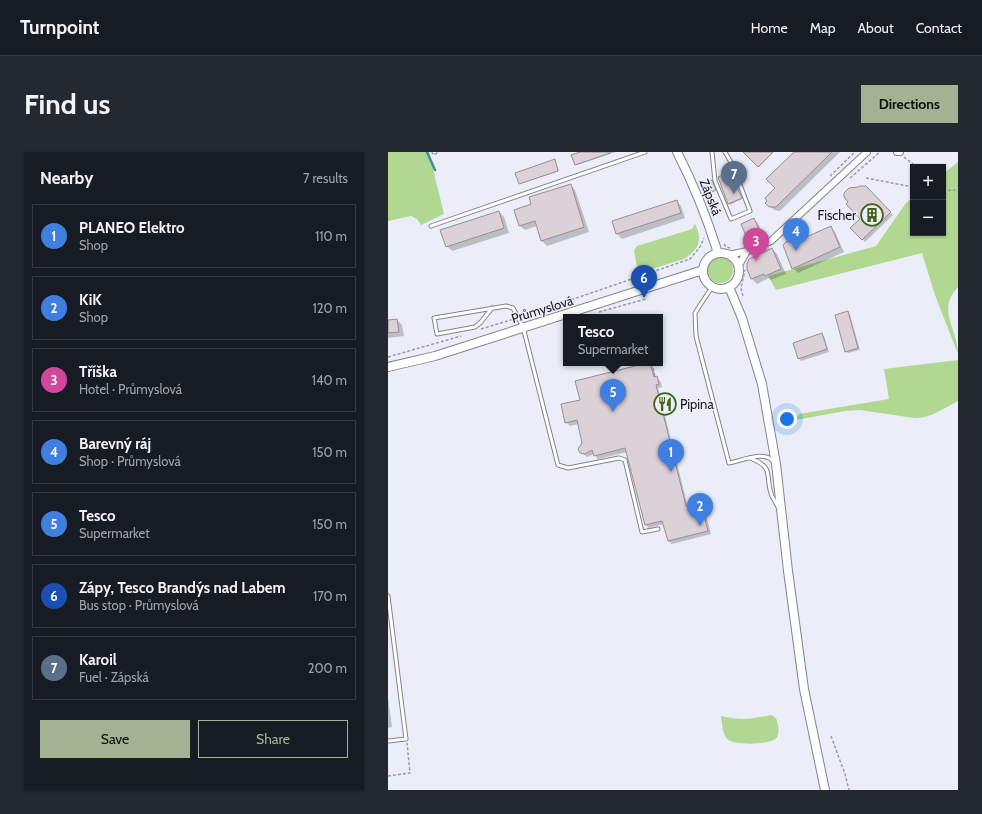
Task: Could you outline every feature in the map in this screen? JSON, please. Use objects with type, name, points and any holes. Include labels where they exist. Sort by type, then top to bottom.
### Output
[{"type":"main road","name":"Zápská","points":[[677,152],[691,179],[705,212],[718,253]]},
{"type":"main road","points":[[730,252],[738,267],[738,278],[729,287],[721,289],[712,287],[705,279],[703,270],[704,264],[713,255],[730,252]]},
{"type":"main road","name":"Průmyslová","points":[[564,314],[703,270]]},
{"type":"main road","points":[[729,287],[742,318],[762,384],[776,464],[788,571],[804,689],[825,790]]},
{"type":"main road","name":"Průmyslová","points":[[388,367],[435,356],[563,314]]},
{"type":"street","points":[[730,252],[747,252],[771,241],[867,152]]},
{"type":"street","points":[[738,267],[747,252]]},
{"type":"lane","points":[[432,226],[645,152]]},
{"type":"lane","points":[[712,152],[715,181],[731,219],[750,211],[732,164],[725,152]]},
{"type":"lane","points":[[712,287],[695,313],[696,336],[730,464],[763,455],[770,457],[776,464]]},
{"type":"lane","points":[[492,308],[475,327],[437,334],[434,318],[492,308],[506,306],[513,308],[523,327],[558,466],[568,468],[619,458],[625,460],[642,532],[658,529]]},
{"type":"lane","points":[[750,458],[760,462],[766,468],[772,495],[782,514]]},
{"type":"lane","points":[[388,596],[406,739],[388,741]]},
{"type":"path","points":[[828,178],[855,152]]},
{"type":"path","points":[[898,152],[913,164]]},
{"type":"path","points":[[866,178],[910,186]]},
{"type":"path","points":[[946,191],[958,191]]},
{"type":"path","points":[[480,330],[690,259],[700,248],[705,237]]},
{"type":"path","points":[[722,241],[730,252]]},
{"type":"path","points":[[594,314],[646,299]]},
{"type":"path","points":[[388,357],[465,334]]},
{"type":"path","points":[[653,366],[656,377]]},
{"type":"path","points":[[831,736],[845,774],[849,790]]},
{"type":"path","points":[[388,776],[410,773],[406,739]]},
{"type":"green space","points":[[388,152],[429,152],[444,214],[421,225],[417,219],[411,216],[388,221]]},
{"type":"green space","points":[[958,162],[958,287],[952,295],[948,312],[955,336],[958,354],[935,295],[922,253],[776,290],[768,276],[876,246],[906,203],[910,200],[910,236],[946,236],[946,172]]},
{"type":"green space","points":[[695,224],[699,239],[693,252],[684,259],[638,273],[634,250],[637,246],[692,229]]},
{"type":"green space","points":[[720,257],[729,261],[733,270],[729,279],[720,283],[711,279],[707,270],[711,261]]},
{"type":"green space","points":[[958,360],[958,401],[926,417],[914,418],[860,410],[845,411],[796,420],[799,414],[889,399],[884,369]]},
{"type":"green space","points":[[771,715],[776,718],[778,735],[774,740],[768,742],[753,744],[737,743],[727,739],[722,728],[721,716],[735,719],[746,719]]},
{"type":"building","points":[[580,152],[610,153],[575,165],[571,155]]},
{"type":"building","points":[[743,152],[773,152],[758,167]]},
{"type":"building","points":[[794,152],[832,152],[776,207],[769,207],[765,203],[767,201],[765,198],[775,188],[766,179]]},
{"type":"building","points":[[555,159],[558,171],[519,184],[515,173]]},
{"type":"building","points":[[730,172],[742,198],[728,204],[718,177]]},
{"type":"building","points":[[712,180],[716,190],[712,192],[707,182]]},
{"type":"building","points":[[571,184],[584,227],[541,241],[535,221],[519,226],[514,210],[531,204],[529,197]]},
{"type":"building","name":"Fischer","points":[[866,186],[891,212],[862,240],[850,228],[860,219],[846,204],[848,202],[844,197],[844,193],[849,188]]},
{"type":"building","points":[[677,200],[681,213],[616,234],[612,221]]},
{"type":"building","points":[[499,211],[504,228],[446,247],[440,230]]},
{"type":"building","points":[[754,218],[762,237],[749,243],[741,224]]},
{"type":"building","points":[[831,226],[840,247],[792,269],[783,245],[787,241],[790,242],[793,238],[796,239],[799,236],[804,238]]},
{"type":"building","points":[[772,248],[781,269],[765,276],[764,274],[751,279],[747,269],[749,259]]},
{"type":"building","points":[[848,311],[858,348],[845,352],[835,315]]},
{"type":"building","points":[[397,319],[399,332],[388,333],[388,320]]},
{"type":"building","points":[[822,333],[827,349],[798,359],[793,343]]},
{"type":"building","points":[[635,366],[651,366],[654,377],[657,376],[659,384],[656,385],[686,506],[701,503],[708,531],[668,541],[662,521],[645,525],[625,448],[594,456],[592,450],[585,454],[580,453],[578,449],[582,443],[577,420],[565,423],[561,404],[580,400],[575,381]]},
{"type":"waterway","points":[[427,152],[435,170]]},
{"type":"place","name":"Karoil","points":[[734,194]]},
{"type":"place","name":"Fischer","points":[[872,215]]},
{"type":"place","name":"Barevný ráj","points":[[796,251]]},
{"type":"place","name":"Tříška","points":[[756,261]]},
{"type":"place","name":"Zápy, Tesco Brandýs nad Labem","points":[[644,298]]},
{"type":"place","name":"Pipina","points":[[665,404]]},
{"type":"place","name":"Tesco","points":[[613,412]]},
{"type":"place","name":"PLANEO Elektro","points":[[671,472]]},
{"type":"place","name":"KiK","points":[[700,526]]}]
